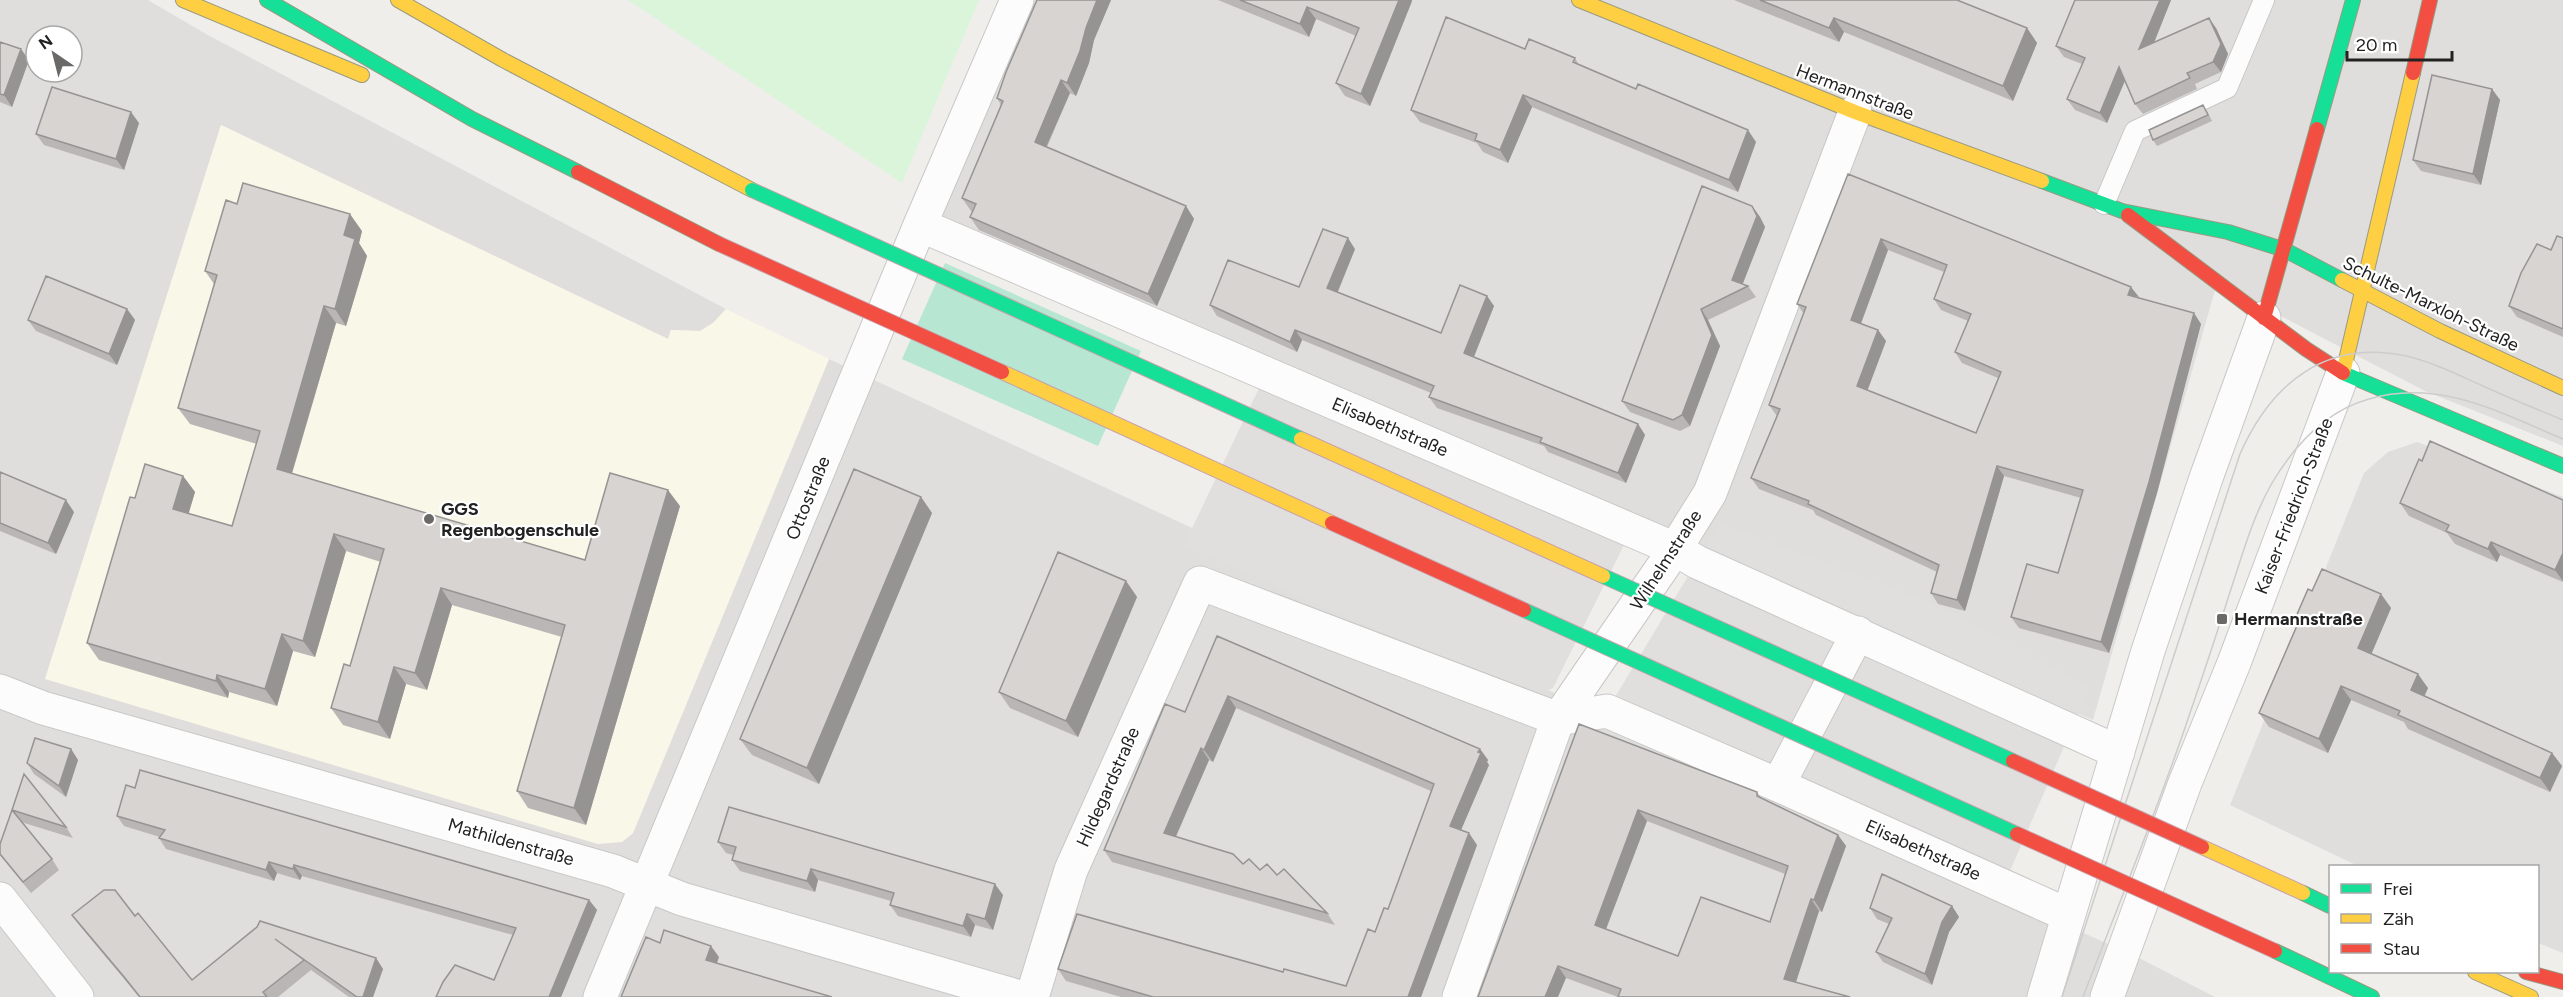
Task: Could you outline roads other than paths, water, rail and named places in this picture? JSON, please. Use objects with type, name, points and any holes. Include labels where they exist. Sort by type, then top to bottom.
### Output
[{"type":"main road","points":[[183,0],[472,119]]},
{"type":"main road","points":[[267,0],[472,119],[720,244],[2276,951],[2370,996]]},
{"type":"main road","points":[[398,0],[503,60],[752,190],[2329,905]]},
{"type":"main road","points":[[427,0],[503,60]]},
{"type":"main road","name":"Hermannstraße","points":[[1578,0],[1856,112],[2113,207],[2223,231],[2285,250]]},
{"type":"main road","points":[[2264,318],[2285,250],[2353,0]]},
{"type":"main road","name":"Kaiser-Friedrich-Straße","points":[[2343,373],[2364,292],[2430,0]]},
{"type":"main road","name":"Hermannstraße","points":[[2113,207],[2343,373]]},
{"type":"main road","name":"Schulte-Marxloh-Straße","points":[[2285,250],[2364,292],[2563,388]]},
{"type":"main road","points":[[2343,373],[2563,466]]},
{"type":"main road","points":[[2477,973],[2531,997]]},
{"type":"main road","points":[[2530,973],[2563,982]]},
{"type":"street","name":"Ottostraße","points":[[600,997],[648,886],[920,225],[1017,0]]},
{"type":"street","name":"Wilhelmstraße","points":[[1459,997],[1558,718],[1675,549],[1710,493],[1856,112]]},
{"type":"street","name":"Elisabethstraße","points":[[920,225],[1675,549],[1697,562],[2118,752]]},
{"type":"street","points":[[2044,997],[2118,752],[2195,510],[2264,318]]},
{"type":"street","name":"Kaiser-Friedrich-Straße","points":[[2107,997],[2185,783],[2234,663],[2343,373]]},
{"type":"street","name":"Elisabethstraße","points":[[1200,583],[1558,718],[1607,711],[2068,915]]},
{"type":"street","name":"Hildegardstraße","points":[[1032,997],[1071,870],[1200,583]]},
{"type":"street","points":[[1778,785],[1858,633]]},
{"type":"street","name":"Mathildenstraße","points":[[0,691],[43,708],[613,871],[682,899],[1020,997]]},
{"type":"street","points":[[0,899],[77,997]]},
{"type":"lane","points":[[2113,207],[2135,131],[2227,88],[2264,0]]},
{"type":"tram line","points":[[2062,997],[2240,454],[2268,407],[2304,372],[2326,361],[2350,354],[2377,352],[2406,356],[2426,362],[2563,420]]},
{"type":"tram line","points":[[2083,997],[2178,749],[2254,522],[2272,483],[2301,443],[2325,421],[2353,405],[2395,394],[2420,393],[2469,401],[2563,439]]},
{"type":"place","name":"GGS Regenbogenschule","points":[[429,519]]},
{"type":"place","name":"Hermannstraße","points":[[2222,619]]}]
